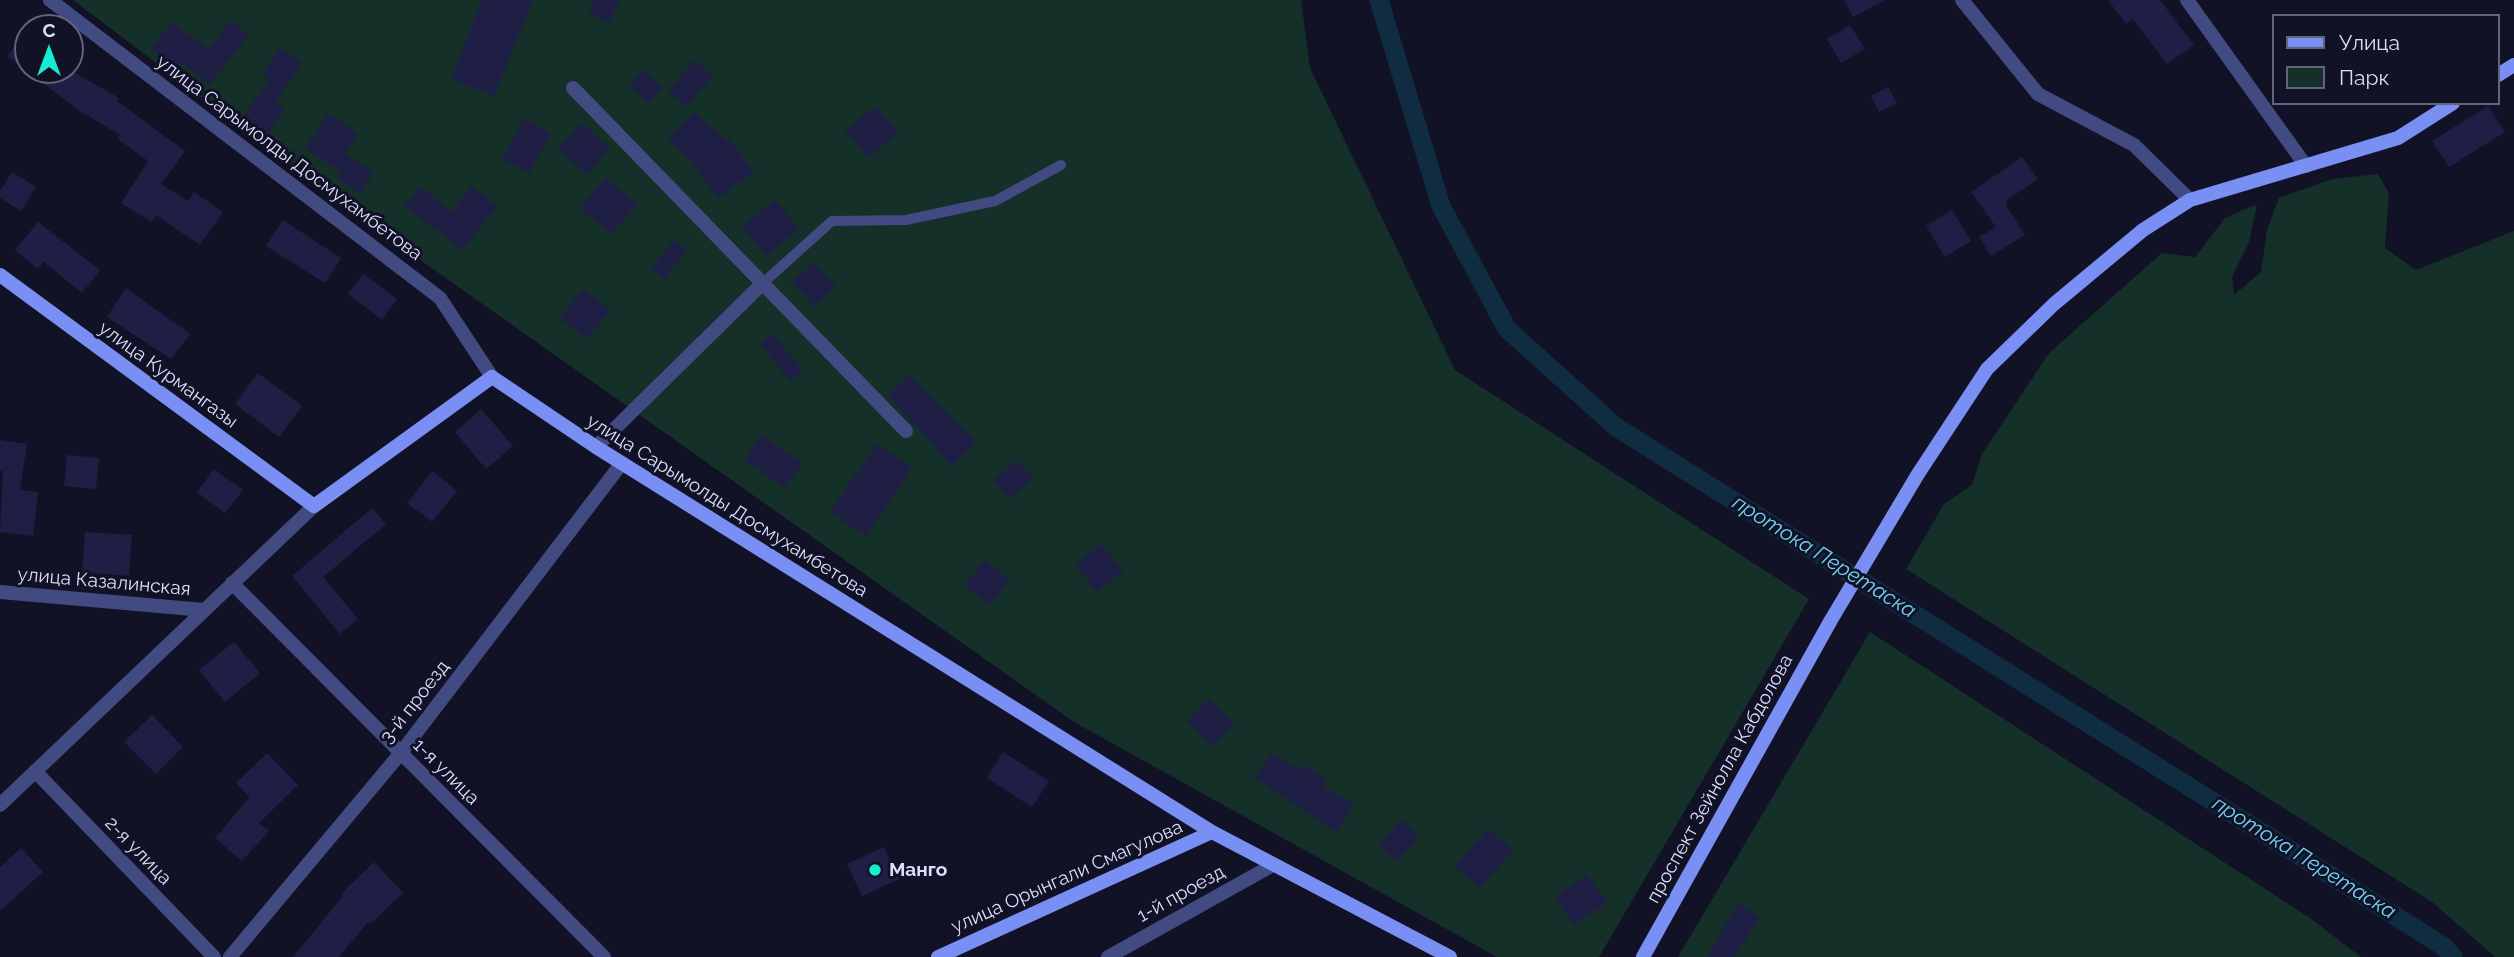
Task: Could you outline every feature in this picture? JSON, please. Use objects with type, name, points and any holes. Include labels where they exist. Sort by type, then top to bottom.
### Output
[{"type":"main road","points":[[2190,200],[2398,138],[2451,105]]},
{"type":"main road","name":"проспект Зейнолла Кабдолова","points":[[1643,957],[1831,620],[1918,474],[1987,369],[2073,288],[2143,230],[2190,200]]},
{"type":"main road","name":"улица Курмангазы","points":[[0,275],[314,506]]},
{"type":"main road","name":"улица Сарымолды Досмухамбетова","points":[[492,377],[596,447],[1212,832],[1450,957]]},
{"type":"main road","points":[[314,506],[492,377]]},
{"type":"main road","name":"улица Орынгали Смагулова","points":[[938,957],[1212,832]]},
{"type":"street","name":"улица Сарымолды Досмухамбетова","points":[[50,0],[440,298],[492,377]]},
{"type":"street","points":[[1962,0],[2038,94],[2134,145],[2190,200]]},
{"type":"street","points":[[2187,0],[2306,166]]},
{"type":"street","points":[[573,88],[906,431]]},
{"type":"street","points":[[596,447],[762,283]]},
{"type":"street","name":"3-й проезд","points":[[230,957],[400,754],[622,463]]},
{"type":"street","points":[[0,805],[314,506]]},
{"type":"street","name":"1-я улица","points":[[232,583],[604,957]]},
{"type":"street","name":"улица Казалинская","points":[[0,592],[204,610]]},
{"type":"street","name":"2-я улица","points":[[35,771],[214,957]]},
{"type":"street","name":"1-й проезд","points":[[1108,957],[1273,865]]},
{"type":"lane","points":[[762,283],[832,221],[906,220],[995,201],[1061,165]]},
{"type":"green space","points":[[73,0],[1301,0],[1310,68],[1455,370],[1809,599],[1599,957],[1497,957],[1074,722],[358,216]]},
{"type":"green space","points":[[2378,174],[2389,193],[2385,248],[2416,270],[2514,231],[2514,957],[2495,957],[2432,902],[1906,569],[1944,504],[1972,485],[1982,454],[2049,353],[2162,253],[2195,257],[2225,218],[2257,204],[2249,242],[2232,277],[2234,295],[2261,272],[2267,230],[2279,198],[2332,179]]},
{"type":"green space","points":[[1870,632],[2310,918],[2361,957],[1678,957]]},
{"type":"building","points":[[482,0],[533,0],[494,96],[451,79]]},
{"type":"building","points":[[595,0],[619,0],[610,23],[589,14]]},
{"type":"building","points":[[1844,0],[1885,0],[1853,17]]},
{"type":"building","points":[[2108,0],[2160,0],[2194,45],[2167,64],[2133,19],[2126,24]]},
{"type":"building","points":[[230,21],[249,35],[209,85],[182,63],[178,70],[151,49],[172,22],[208,49]]},
{"type":"building","points":[[1850,25],[1865,49],[1841,63],[1827,39]]},
{"type":"building","points":[[14,47],[14,61],[7,56]]},
{"type":"building","points":[[279,48],[302,61],[275,104],[284,110],[266,136],[242,119],[269,79],[263,74]]},
{"type":"building","points":[[694,60],[713,75],[687,107],[669,91]]},
{"type":"building","points":[[643,70],[662,88],[648,103],[629,86]]},
{"type":"building","points":[[84,78],[119,98],[117,101],[185,151],[161,184],[188,201],[194,192],[223,212],[200,245],[156,215],[152,222],[121,203],[148,161],[118,139],[120,135],[80,111],[44,84],[84,84]]},
{"type":"building","points":[[1888,87],[1897,103],[1879,112],[1871,96]]},
{"type":"building","points":[[875,106],[898,132],[869,158],[845,131]]},
{"type":"building","points":[[2488,106],[2505,132],[2449,167],[2432,141]]},
{"type":"building","points":[[694,112],[727,141],[729,139],[754,172],[718,198],[686,156],[668,140]]},
{"type":"building","points":[[328,113],[358,133],[345,154],[374,173],[360,193],[337,178],[341,172],[305,149]]},
{"type":"building","points":[[524,119],[551,133],[529,173],[502,159]]},
{"type":"building","points":[[581,123],[610,148],[587,175],[558,149]]},
{"type":"building","points":[[2022,157],[2038,179],[2007,200],[2006,205],[2025,235],[1991,256],[1979,237],[1996,227],[1971,192]]},
{"type":"building","points":[[12,172],[36,187],[21,211],[0,198],[0,191]]},
{"type":"building","points":[[606,178],[637,204],[611,234],[580,208]]},
{"type":"building","points":[[421,186],[451,212],[472,186],[497,206],[463,250],[404,206]]},
{"type":"building","points":[[775,200],[799,229],[767,256],[742,227]]},
{"type":"building","points":[[1952,210],[1971,241],[1945,257],[1926,226]]},
{"type":"building","points":[[283,220],[341,258],[325,283],[266,246]]},
{"type":"building","points":[[38,222],[100,270],[82,293],[44,262],[38,269],[15,250]]},
{"type":"building","points":[[674,240],[687,250],[664,279],[651,269]]},
{"type":"building","points":[[815,263],[836,287],[814,306],[793,281]]},
{"type":"building","points":[[363,274],[397,299],[382,320],[348,294]]},
{"type":"building","points":[[126,288],[190,334],[171,359],[107,317]]},
{"type":"building","points":[[583,289],[610,310],[587,339],[560,318]]},
{"type":"building","points":[[773,333],[803,371],[790,381],[760,344]]},
{"type":"building","points":[[258,373],[302,406],[279,437],[235,404]]},
{"type":"building","points":[[909,375],[976,442],[952,466],[888,396]]},
{"type":"building","points":[[481,409],[513,446],[486,469],[455,432]]},
{"type":"building","points":[[761,435],[802,463],[785,488],[745,460]]},
{"type":"building","points":[[0,440],[27,444],[20,490],[38,492],[33,536],[0,532],[3,471],[0,471]]},
{"type":"building","points":[[877,444],[912,468],[866,536],[830,512]]},
{"type":"building","points":[[67,455],[99,458],[96,489],[64,486]]},
{"type":"building","points":[[1017,460],[1033,478],[1009,499],[993,481]]},
{"type":"building","points":[[214,469],[243,490],[225,513],[197,492]]},
{"type":"building","points":[[432,471],[457,491],[432,522],[407,503]]},
{"type":"building","points":[[372,508],[386,524],[323,577],[358,619],[340,634],[292,576]]},
{"type":"building","points":[[85,532],[132,535],[129,576],[82,572]]},
{"type":"building","points":[[1101,544],[1123,571],[1097,592],[1075,565]]},
{"type":"building","points":[[985,560],[1010,580],[990,605],[965,585]]},
{"type":"building","points":[[234,642],[260,673],[225,702],[199,670]]},
{"type":"building","points":[[1209,699],[1235,724],[1212,746],[1187,721]]},
{"type":"building","points":[[152,715],[183,747],[156,774],[124,742]]},
{"type":"building","points":[[1003,752],[1049,781],[1032,807],[987,778]]},
{"type":"building","points":[[267,753],[298,785],[259,823],[269,831],[242,861],[215,838],[250,797],[236,783]]},
{"type":"building","points":[[1271,753],[1299,770],[1303,764],[1327,779],[1323,786],[1354,804],[1337,832],[1255,778]]},
{"type":"building","points":[[1401,820],[1419,837],[1397,862],[1379,845]]},
{"type":"building","points":[[1488,829],[1513,850],[1480,888],[1455,866]]},
{"type":"building","points":[[884,847],[899,879],[862,896],[847,864]]},
{"type":"building","points":[[21,848],[43,872],[0,911],[0,867]]},
{"type":"building","points":[[374,862],[403,893],[370,924],[368,922],[339,957],[293,957],[343,896],[341,894]]},
{"type":"building","points":[[1587,874],[1607,903],[1574,925],[1555,897]]},
{"type":"building","points":[[1738,903],[1760,917],[1734,957],[1707,957]]},
{"type":"waterway","name":"протока Перетаска","points":[[1379,0],[1441,206],[1507,329],[1616,427],[2443,946],[2453,957]]},
{"type":"place","name":"Манго","points":[[875,870]]}]
